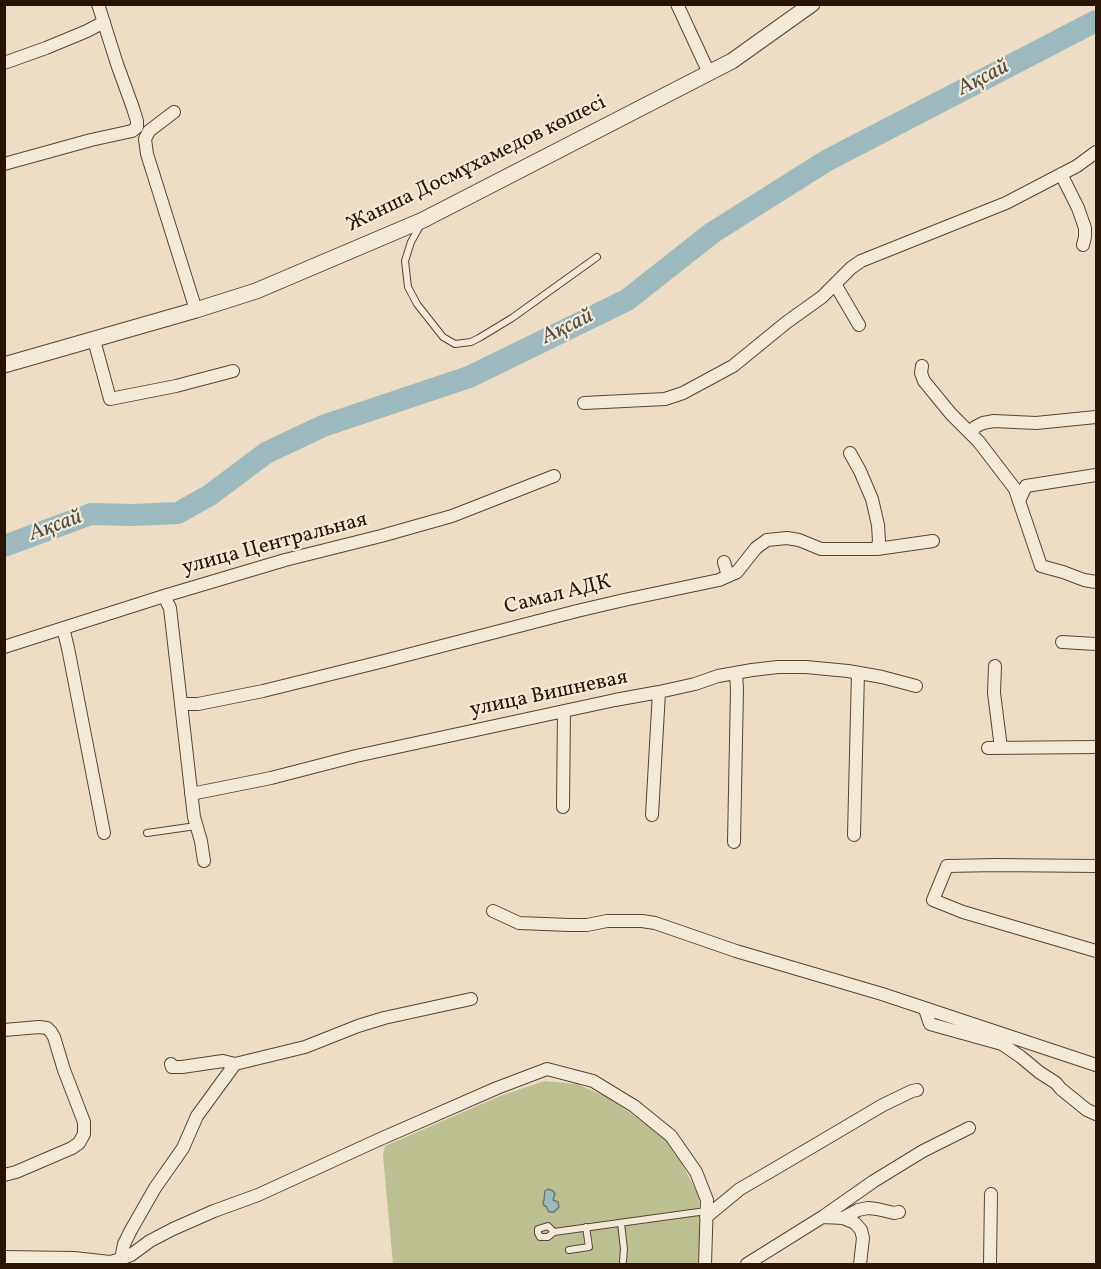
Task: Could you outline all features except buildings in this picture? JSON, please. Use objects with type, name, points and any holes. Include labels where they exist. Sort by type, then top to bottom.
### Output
[{"type":"street","points":[[4,164],[132,131],[137,127],[133,108],[98,4]]},
{"type":"street","points":[[677,4],[709,73]]},
{"type":"street","name":"Жанша Досмұхамедов көшесі","points":[[4,365],[256,291],[423,220],[732,61],[812,4]]},
{"type":"street","points":[[4,63],[46,48],[104,22]]},
{"type":"street","points":[[174,112],[149,131],[145,139],[150,164],[196,310]]},
{"type":"street","points":[[584,403],[665,399],[682,393],[734,366],[787,322],[822,297],[861,261],[1006,203],[1077,166],[1096,152]]},
{"type":"street","points":[[1061,174],[1085,228],[1083,245]]},
{"type":"street","points":[[835,284],[859,325]]},
{"type":"street","points":[[94,339],[110,399],[176,386],[233,371]]},
{"type":"street","points":[[922,366],[921,373],[924,381],[951,414],[979,442],[1015,489],[1041,566],[1096,582]]},
{"type":"street","points":[[971,434],[975,427],[994,421],[1036,423],[1096,417]]},
{"type":"street","points":[[850,453],[874,506],[878,525],[877,549]]},
{"type":"street","points":[[1011,483],[1026,486],[1096,475]]},
{"type":"street","name":"улица Центральная","points":[[4,647],[285,560],[452,516],[554,476]]},
{"type":"street","points":[[1019,501],[1026,486]]},
{"type":"street","name":"Самал АДК","points":[[182,704],[198,704],[263,691],[577,611],[719,580],[737,572],[756,548],[767,540],[787,538],[799,540],[821,549],[877,549],[933,541]]},
{"type":"street","points":[[724,562],[728,576]]},
{"type":"street","points":[[164,596],[170,608],[191,794],[204,861]]},
{"type":"street","points":[[63,628],[104,833]]},
{"type":"street","points":[[1062,642],[1096,644]]},
{"type":"street","points":[[995,666],[995,748],[1096,747]]},
{"type":"street","name":"улица Вишневая","points":[[191,794],[271,778],[356,756],[659,692],[736,673],[777,667],[816,668],[882,677],[916,686]]},
{"type":"street","points":[[734,842],[736,673]]},
{"type":"street","points":[[854,835],[858,673]]},
{"type":"street","points":[[652,815],[659,692]]},
{"type":"street","points":[[562,807],[564,712]]},
{"type":"street","points":[[1096,866],[947,866],[933,900],[963,912],[1096,951]]},
{"type":"street","points":[[493,911],[519,923],[570,926],[607,921],[655,922],[736,951],[926,1009],[1096,1065]]},
{"type":"street","points":[[171,1064],[182,1067],[224,1061],[235,1064],[250,1062],[304,1047],[384,1018],[471,999]]},
{"type":"street","points":[[926,1009],[930,1024],[1002,1044],[1056,1083],[1087,1110],[1096,1114]]},
{"type":"street","points":[[4,1030],[25,1027],[47,1028],[54,1037],[84,1122],[84,1134],[79,1143],[72,1148],[16,1172],[4,1174]]},
{"type":"street","points":[[121,1259],[124,1244],[131,1230],[155,1188],[183,1148],[197,1116],[235,1064]]},
{"type":"street","points":[[4,1257],[74,1258],[110,1262],[121,1259],[173,1229],[258,1195],[497,1088],[547,1069],[593,1081],[634,1106],[671,1136],[696,1172],[707,1200],[705,1264]]},
{"type":"street","points":[[706,1214],[740,1190],[883,1105],[917,1090]]},
{"type":"street","points":[[747,1264],[823,1217],[874,1181],[923,1151],[969,1128]]},
{"type":"street","points":[[990,1264],[991,1194]]},
{"type":"street","points":[[843,1218],[867,1208],[899,1212]]},
{"type":"street","points":[[823,1217],[843,1218],[861,1230],[863,1238],[860,1264]]},
{"type":"lane","points":[[423,220],[411,242],[405,261],[408,287],[417,304],[443,337],[455,344],[471,342],[512,318],[597,257]]},
{"type":"lane","points":[[147,833],[196,826]]},
{"type":"lane","points":[[554,1232],[621,1222],[706,1214]]},
{"type":"lane","points":[[621,1222],[623,1261]]},
{"type":"lane","points":[[569,1250],[589,1247],[586,1227]]},
{"type":"green space","points":[[544,1081],[577,1084],[607,1097],[669,1140],[699,1196],[701,1264],[393,1264],[383,1155],[385,1146],[500,1096]]},
{"type":"water","points":[[548,1189],[555,1194],[553,1200],[558,1202],[559,1207],[554,1212],[549,1212],[544,1206],[545,1191]]},
{"type":"waterway","name":"Ақсай","points":[[4,546],[91,514],[178,513],[210,495],[266,453],[323,426],[469,377],[627,300],[712,233],[826,161],[1096,21]]}]
